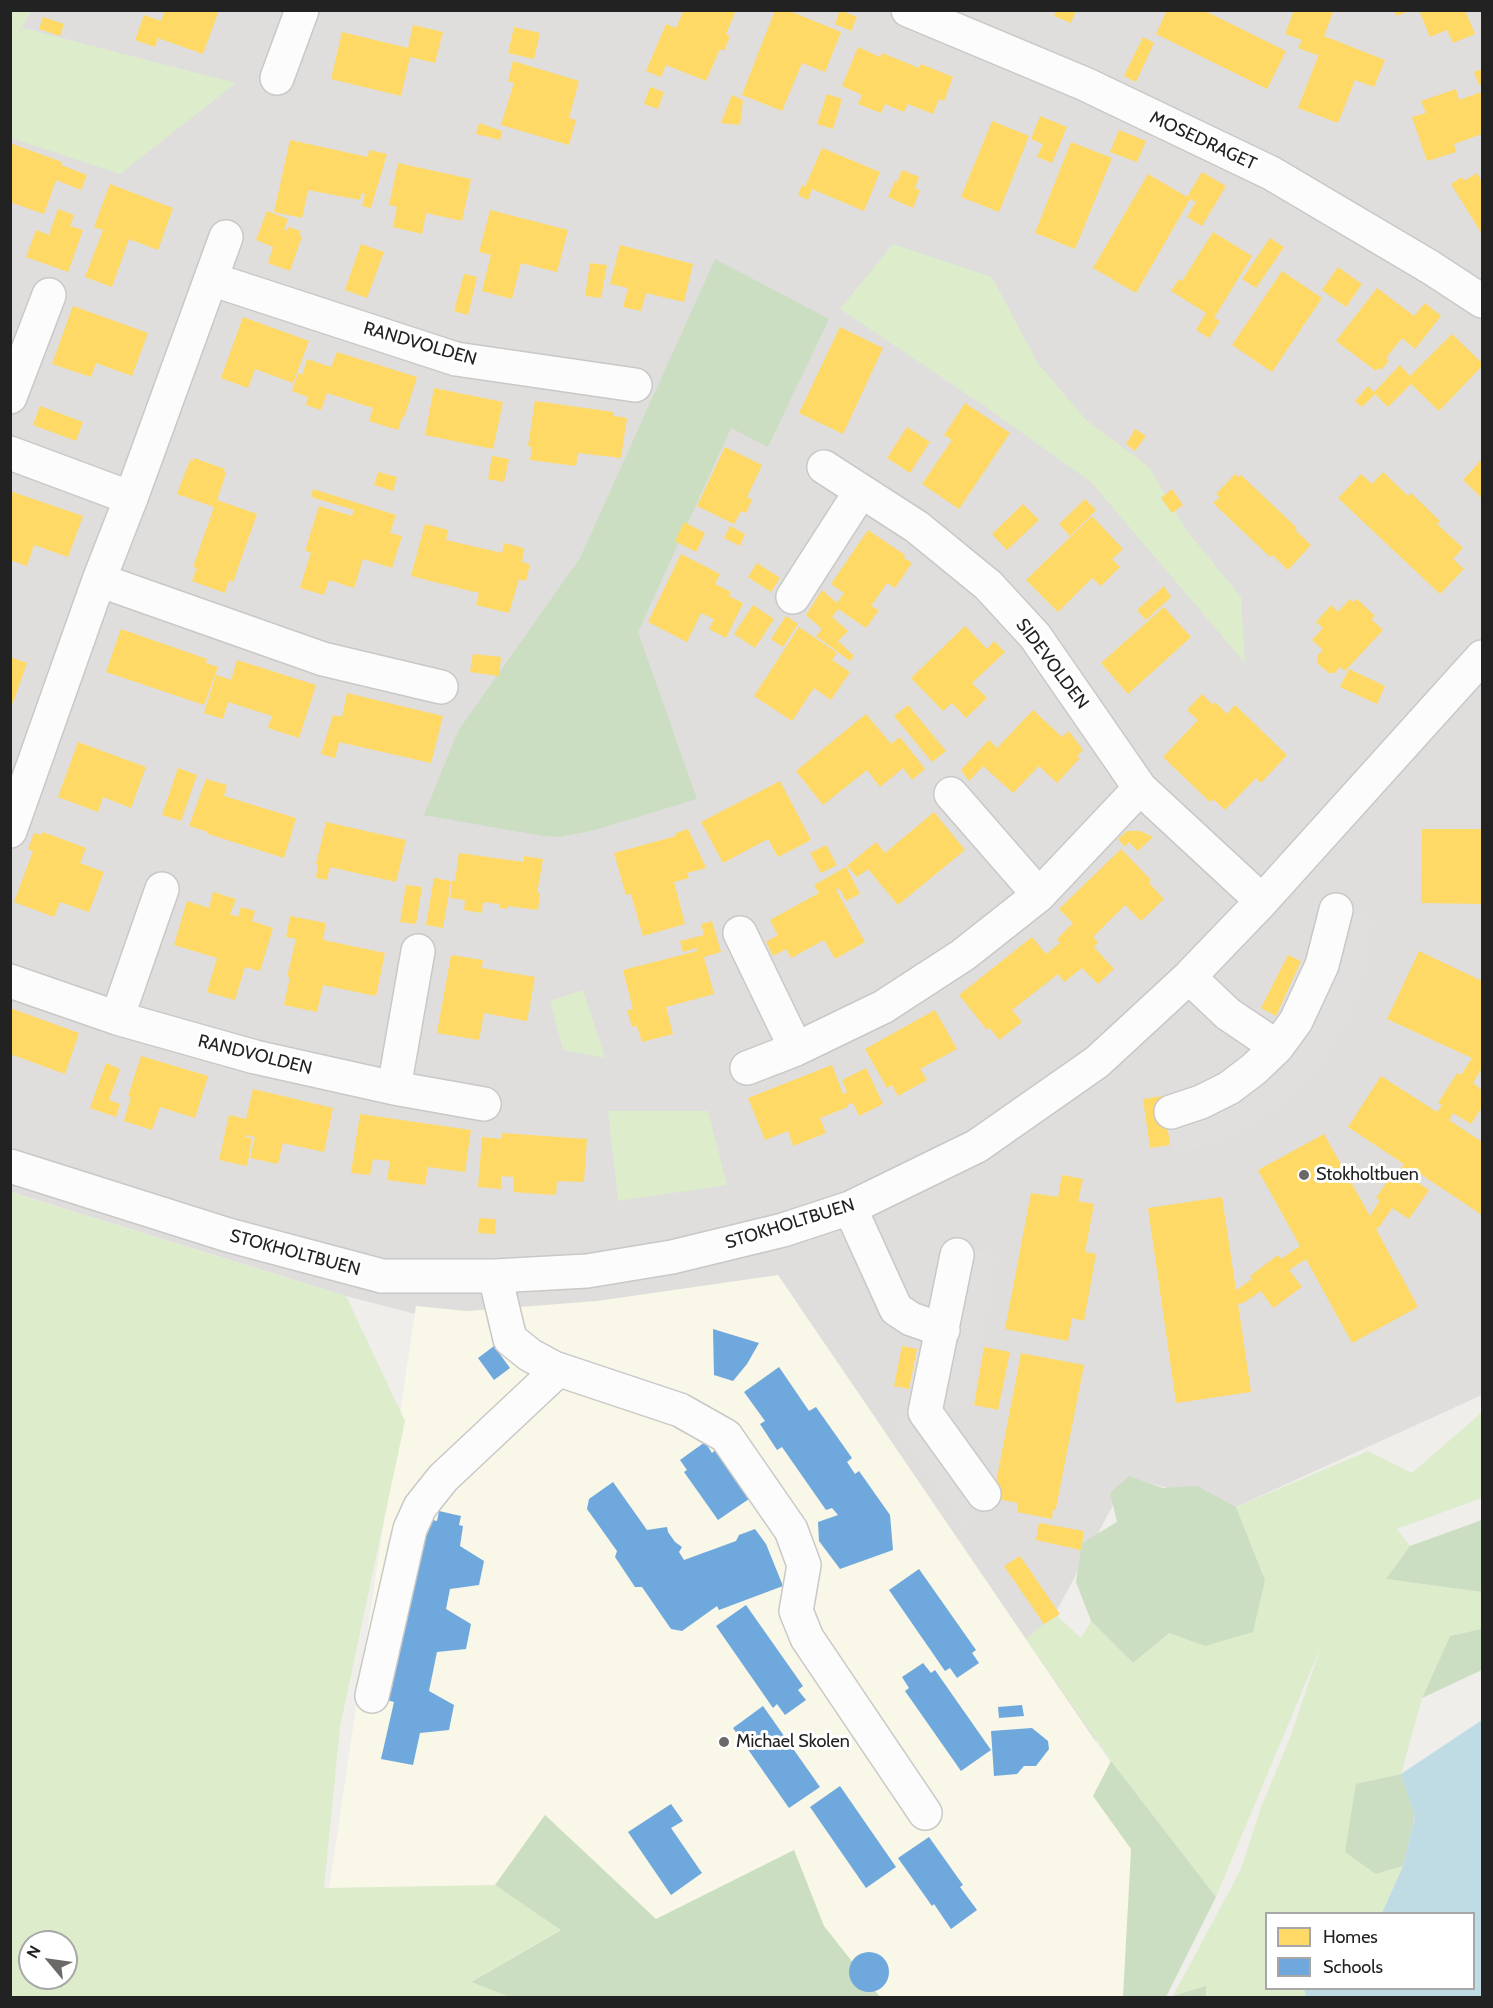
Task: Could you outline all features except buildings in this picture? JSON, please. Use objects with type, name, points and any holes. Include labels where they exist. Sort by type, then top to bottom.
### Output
[{"type":"street","points":[[277,78],[302,10]]},
{"type":"street","name":"MOSEDRAGET","points":[[908,10],[1085,84],[1271,173],[1430,267],[1482,301]]},
{"type":"street","points":[[10,831],[99,580],[226,237]]},
{"type":"street","name":"RANDVOLDEN","points":[[211,279],[456,359],[635,385]]},
{"type":"street","points":[[10,397],[48,295]]},
{"type":"street","points":[[10,453],[131,498]]},
{"type":"street","name":"SIDEVOLDEN","points":[[824,466],[918,527],[988,585],[1035,636],[1140,788],[1262,901]]},
{"type":"street","points":[[793,597],[861,490]]},
{"type":"street","points":[[99,580],[323,659],[441,687]]},
{"type":"street","name":"STOKHOLTBUEN","points":[[10,1166],[228,1235],[382,1276],[495,1276],[587,1271],[672,1257],[783,1230],[850,1208],[977,1146],[1096,1062],[1189,977],[1262,901],[1482,657]]},
{"type":"street","points":[[747,1068],[796,1049],[893,1000],[963,955],[1039,895],[1140,788]]},
{"type":"street","points":[[951,794],[1039,895]]},
{"type":"street","points":[[117,1018],[162,889]]},
{"type":"street","points":[[1171,1112],[1201,1102],[1229,1088],[1277,1047],[1296,1021],[1322,965],[1336,910]]},
{"type":"street","points":[[740,933],[796,1049]]},
{"type":"street","points":[[394,1088],[418,951]]},
{"type":"street","points":[[1189,977],[1228,1014],[1277,1047]]},
{"type":"street","name":"RANDVOLDEN","points":[[10,981],[117,1018],[255,1057],[394,1088],[484,1104]]},
{"type":"street","points":[[850,1208],[896,1309],[911,1319],[943,1330]]},
{"type":"street","points":[[957,1255],[925,1412],[984,1494]]},
{"type":"street","points":[[495,1276],[510,1339],[530,1355],[558,1370],[680,1410],[726,1436],[791,1530],[804,1565],[796,1611],[807,1638],[925,1813]]},
{"type":"street","points":[[372,1696],[410,1529],[420,1507],[443,1478],[558,1370]]},
{"type":"shaded area","points":[[31,11],[1482,11],[1482,1395],[1236,1507],[1128,1477],[1055,1614],[1131,1849],[423,1316],[346,1296],[11,1192],[10,46]]},
{"type":"shaded area","points":[[1319,900],[1372,919],[1362,975],[1348,1019],[1325,1059],[1295,1093],[1259,1121],[1217,1142],[1173,1154],[1163,1096],[1203,1082],[1238,1060],[1268,1031],[1292,996],[1307,956]]},
{"type":"shaded area","points":[[940,1243],[997,1255],[967,1409],[941,1405],[929,1412],[993,1501],[965,1527],[892,1424],[914,1410],[911,1393]]},
{"type":"shaded area","name":"Michael Skolen","points":[[778,1275],[1188,1877],[1134,1998],[540,1997],[328,1896],[416,1306],[467,1311],[597,1301]]},
{"type":"green space","points":[[11,10],[31,11],[16,38],[23,28],[236,83],[120,174],[11,138]]},
{"type":"green space","points":[[893,244],[992,277],[1037,362],[1086,420],[1149,467],[1187,531],[1241,597],[1245,663],[1091,482],[983,405],[840,309]]},
{"type":"green space","points":[[715,259],[829,319],[768,447],[731,428],[638,632],[697,799],[595,830],[559,837],[424,815],[458,731],[580,558]]},
{"type":"green space","points":[[583,990],[605,1058],[563,1050],[550,1001]]},
{"type":"green space","points":[[608,1111],[708,1111],[727,1185],[618,1201]]},
{"type":"green space","points":[[10,1192],[346,1296],[405,1421],[340,1727],[324,1888],[495,1885],[562,1929],[472,1981],[513,1997],[11,1997]]},
{"type":"green space","points":[[1482,1412],[1482,1498],[1397,1529],[1410,1546],[1386,1579],[1482,1592],[1482,1627],[1450,1636],[1422,1698],[1401,1774],[1356,1785],[1376,1874],[1403,1866],[1382,1912],[1265,1912],[1265,1990],[1304,1990],[1306,1997],[1206,1997],[1206,1987],[1173,1996],[1241,1869],[1261,1807],[1290,1738],[1321,1646],[1216,1897],[1111,1761],[1026,1639],[1055,1614],[1081,1638],[1091,1621],[1133,1663],[1169,1633],[1205,1646],[1265,1580],[1236,1507],[1368,1451],[1412,1473]]},
{"type":"green space","points":[[1129,1476],[1163,1488],[1197,1486],[1236,1507],[1265,1580],[1253,1632],[1205,1646],[1169,1633],[1133,1663],[1091,1621],[1076,1582],[1082,1543],[1117,1522],[1110,1493]]},
{"type":"green space","points":[[1482,1520],[1482,1592],[1386,1579],[1410,1546]]},
{"type":"green space","points":[[1482,1627],[1482,1670],[1422,1698],[1450,1636]]},
{"type":"green space","points":[[1111,1761],[1216,1897],[1166,1997],[1123,1997],[1131,1849],[1093,1796]]},
{"type":"green space","points":[[1401,1774],[1415,1815],[1403,1866],[1376,1874],[1345,1852],[1356,1784]]},
{"type":"green space","points":[[545,1815],[656,1919],[794,1850],[824,1926],[880,1997],[513,1998],[471,1982],[561,1930],[495,1885]]},
{"type":"green space","points":[[1206,1986],[1206,1997],[1172,1997],[1173,1996]]},
{"type":"water","points":[[1482,1720],[1482,1997],[1306,1997],[1304,1990],[1475,1990],[1475,1912],[1382,1912],[1403,1866],[1415,1816],[1401,1774]]},
{"type":"place","name":"Stokholtbuen","points":[[1304,1175]]},
{"type":"place","name":"Michael Skolen","points":[[724,1742]]}]
